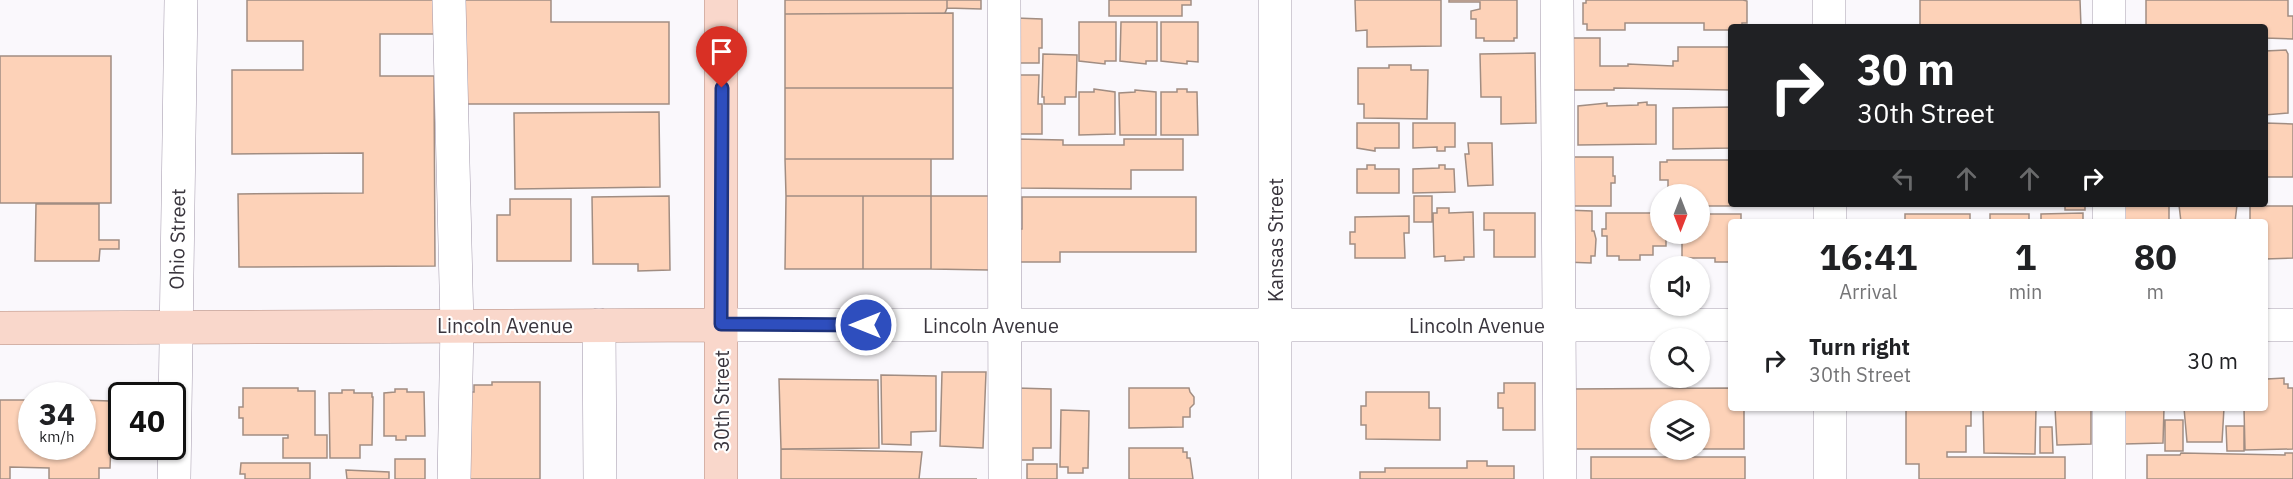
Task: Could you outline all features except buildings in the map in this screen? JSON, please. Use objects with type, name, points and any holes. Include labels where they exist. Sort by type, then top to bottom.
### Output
[{"type":"main road","name":"30th Street","points":[[721,0],[721,479]]},
{"type":"main road","name":"Lincoln Avenue","points":[[0,328],[721,324]]},
{"type":"street","name":"Ohio Street","points":[[174,479],[181,0]]},
{"type":"street","points":[[449,0],[457,326],[454,479]]},
{"type":"street","points":[[1004,0],[1005,479]]},
{"type":"street","name":"Kansas Street","points":[[1275,0],[1275,479]]},
{"type":"street","points":[[1557,0],[1560,479]]},
{"type":"street","points":[[1829,0],[1829,24]]},
{"type":"street","points":[[2109,0],[2109,24]]},
{"type":"street","name":"Lincoln Avenue","points":[[721,324],[1728,325]]},
{"type":"street","points":[[599,325],[600,479]]},
{"type":"street","points":[[2268,325],[2293,325]]},
{"type":"street","points":[[1830,411],[1830,479]]},
{"type":"street","points":[[2109,411],[2109,479]]},
{"type":"route","points":[[722,88],[721,324],[866,325]]}]
